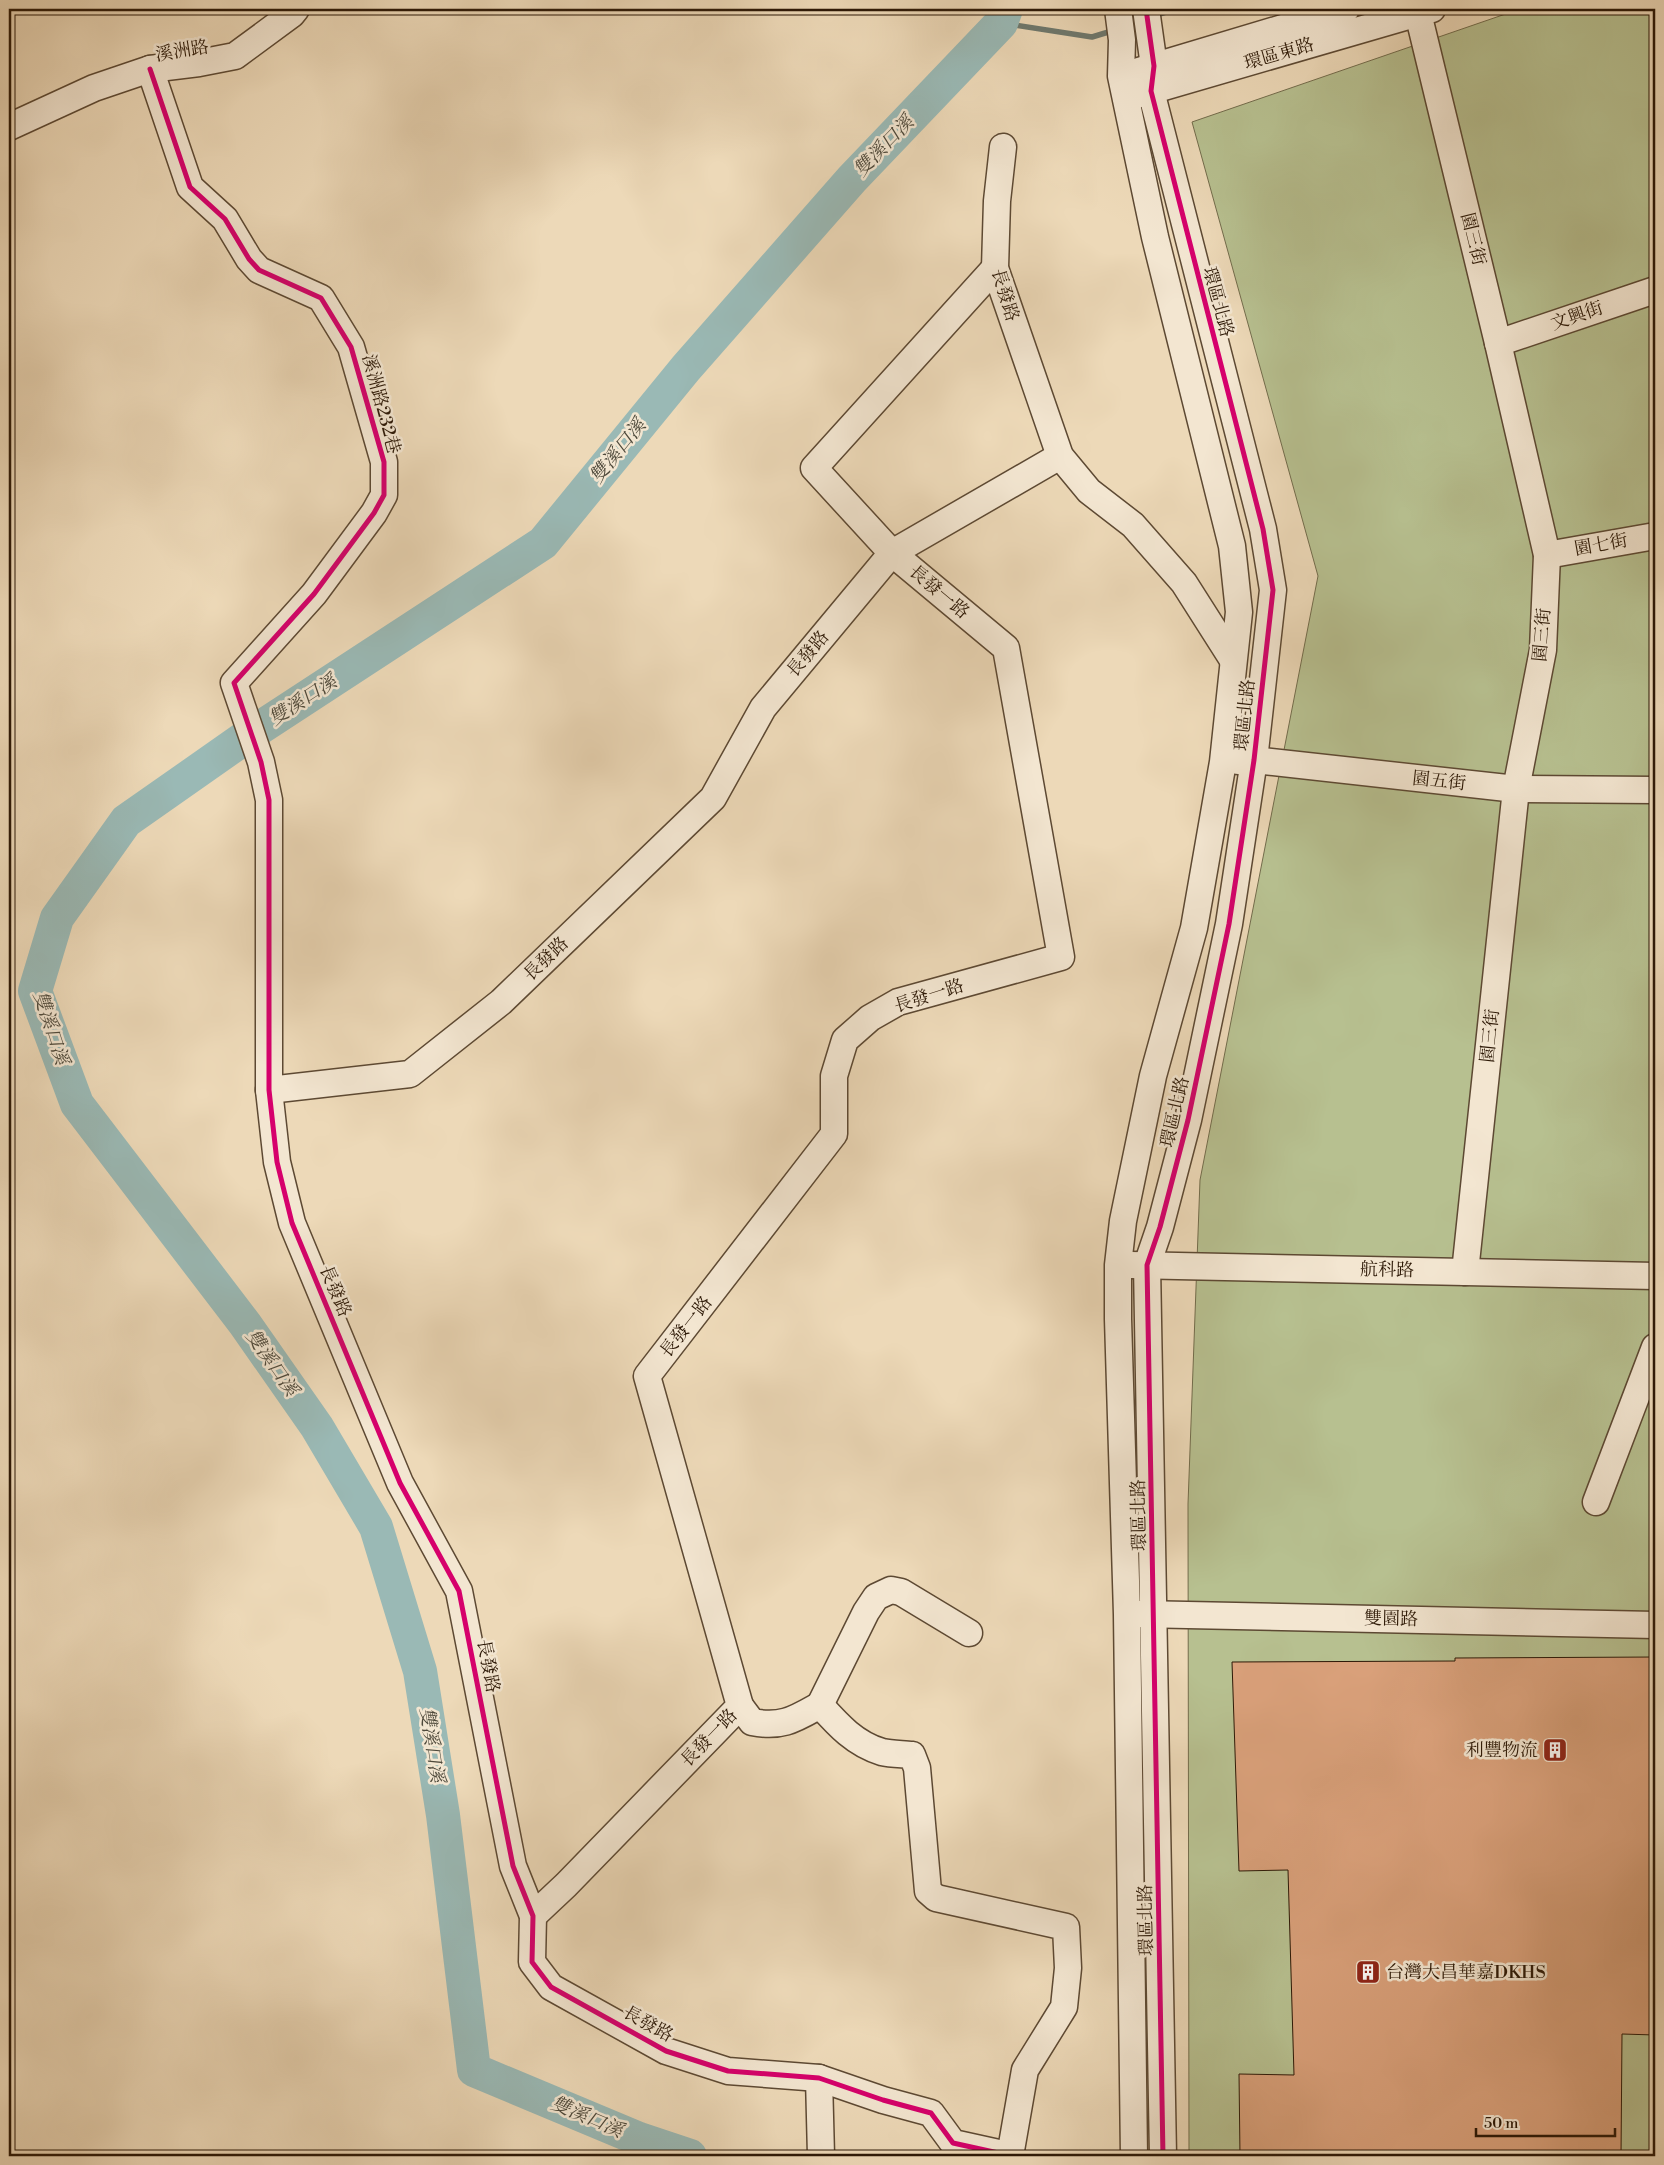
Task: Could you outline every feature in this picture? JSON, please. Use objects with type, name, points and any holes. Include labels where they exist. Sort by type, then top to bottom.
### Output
[{"type":"street","name":"溪洲路","points":[[9,127],[94,88],[150,70],[235,56],[292,14],[296,9]]},
{"type":"street","name":"環區東路","points":[[1138,83],[1346,9]]},
{"type":"street","name":"環區東路","points":[[1138,83],[1423,10]]},
{"type":"street","name":"園三街","points":[[1423,10],[1546,554],[1543,650],[1516,789],[1465,1272]]},
{"type":"street","points":[[1138,83],[1148,20]]},
{"type":"street","points":[[1119,21],[1138,83]]},
{"type":"street","name":"溪洲路232巷","points":[[150,70],[190,187],[225,219],[249,259],[259,270],[321,298],[351,347],[384,462],[384,495],[374,513],[314,594],[234,683],[260,762],[268,800],[269,1090]]},
{"type":"street","name":"環區北路","points":[[1134,2156],[1126,1614],[1118,1265],[1123,1221],[1153,1076],[1194,928],[1223,762],[1232,660],[1239,612],[1232,546],[1155,237],[1138,83]]},
{"type":"street","name":"環區北路","points":[[1138,83],[1265,538],[1273,590],[1254,760],[1229,924],[1186,1129],[1160,1227],[1147,1265],[1155,1614],[1163,2156]]},
{"type":"street","name":"長發路","points":[[1004,147],[997,201],[995,268],[1060,456],[892,554],[763,708],[713,798],[501,1002],[410,1074],[269,1090],[277,1162],[292,1223],[400,1483],[459,1591],[513,1866],[533,1916],[532,1962],[551,1987],[666,2051],[728,2072],[819,2078],[883,2100],[931,2113],[953,2143],[1011,2156]]},
{"type":"street","name":"長發一路","points":[[533,1916],[566,1885],[740,1706],[648,1376],[834,1134],[834,1076],[846,1040],[870,1018],[898,1002],[1061,957],[1006,648],[892,554],[814,468],[995,268]]},
{"type":"street","name":"文興街","points":[[1498,343],[1655,290]]},
{"type":"street","points":[[1060,456],[1089,491],[1133,525],[1184,583],[1232,660]]},
{"type":"street","name":"園七街","points":[[1546,554],[1655,536]]},
{"type":"street","name":"園五街","points":[[1223,762],[1254,760],[1516,789],[1655,790]]},
{"type":"street","name":"航科路","points":[[1118,1265],[1655,1276]]},
{"type":"street","points":[[1596,1502],[1655,1347]]},
{"type":"street","points":[[740,1706],[752,1722],[765,1725],[788,1723],[820,1705],[866,1612],[876,1596],[891,1590],[901,1592],[969,1633]]},
{"type":"street","name":"雙園路","points":[[1126,1614],[1655,1625]]},
{"type":"street","points":[[820,1705],[840,1727],[860,1742],[882,1752],[912,1755],[917,1768],[928,1891],[936,1898],[1066,1927],[1068,1968],[1064,2007],[1025,2070],[1011,2156]]},
{"type":"street","points":[[819,2078],[822,2156]]},
{"type":"green space","points":[[1520,9],[1655,9],[1655,2156],[1189,2156],[1188,1504],[1200,1180],[1318,576],[1192,122]]},
{"type":"building","points":[[1655,1657],[1655,2035],[1622,2034],[1621,2156],[1240,2156],[1239,2074],[1294,2075],[1288,1870],[1239,1871],[1232,1662],[1455,1661],[1455,1658]]},
{"type":"waterway","name":"雙溪口溪","points":[[690,2156],[639,2139],[474,2070],[443,1815],[420,1671],[376,1527],[317,1427],[245,1324],[77,1104],[35,991],[57,918],[126,821],[243,739],[543,543],[686,368],[852,179],[1001,23],[1006,9]]},
{"type":"waterway","points":[[1154,16],[1176,9]]},
{"type":"waterway","points":[[1001,23],[1092,37],[1115,30]]},
{"type":"cycle path","points":[[1146,9],[1154,66],[1151,91],[1263,529],[1273,590],[1254,760],[1229,924],[1188,1120],[1160,1227],[1147,1265],[1163,2156]]},
{"type":"cycle path","points":[[150,69],[190,187],[225,219],[249,259],[259,270],[321,298],[351,347],[384,462],[384,495],[374,513],[314,594],[234,683],[261,762],[269,800],[269,1090],[277,1162],[292,1223],[400,1483],[459,1591],[513,1866],[533,1916],[532,1962],[551,1987],[666,2051],[728,2071],[819,2078],[883,2100],[931,2113],[953,2143],[1012,2156]]},
{"type":"place","name":"利豐物流","points":[[1555,1750]]},
{"type":"place","name":"台灣大昌華嘉DKHS","points":[[1368,1972]]}]
